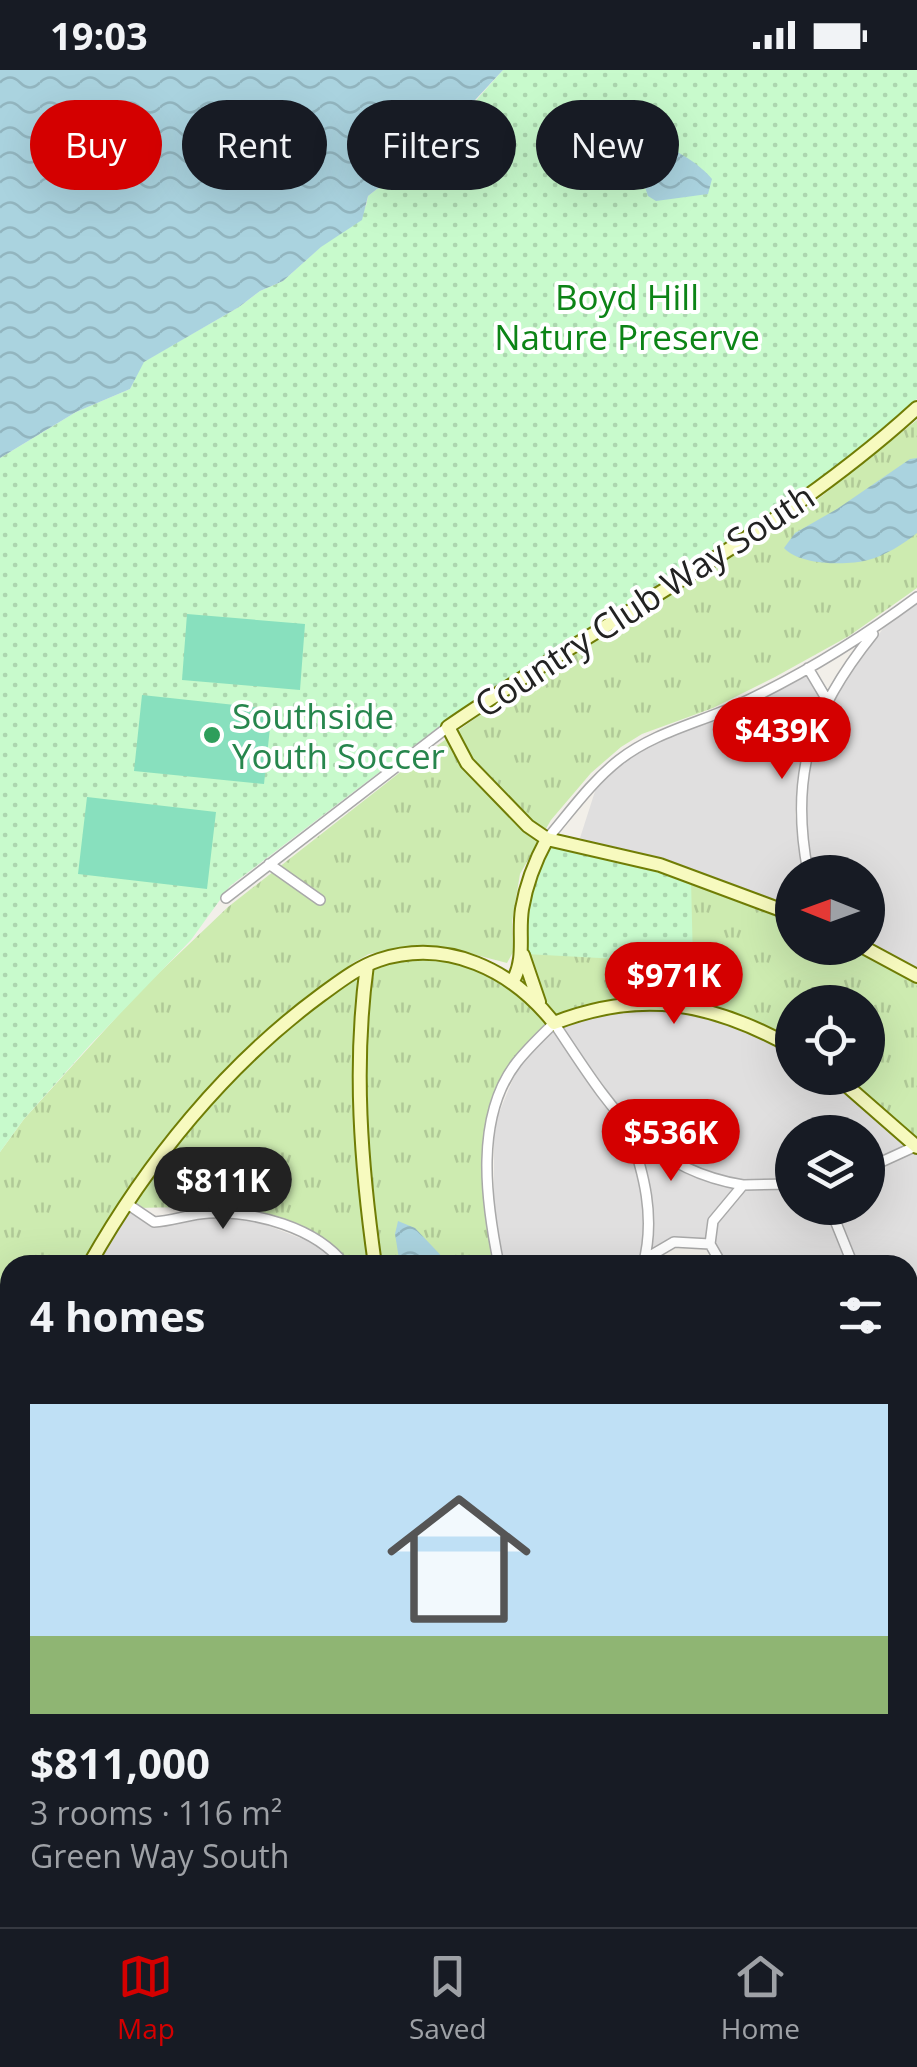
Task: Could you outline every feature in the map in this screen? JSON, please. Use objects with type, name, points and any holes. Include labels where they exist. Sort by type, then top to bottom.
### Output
[{"type":"street","name":"Country Club Way South","points":[[226,898],[448,727],[800,502],[917,408]]},
{"type":"street","points":[[514,981],[522,950],[526,888],[547,840],[597,779],[644,744],[732,708],[808,668],[917,597]]},
{"type":"street","points":[[805,855],[799,815],[801,785],[815,724],[827,700],[881,624]]},
{"type":"street","points":[[808,668],[827,700]]},
{"type":"street","points":[[448,727],[467,764],[547,840],[660,864],[775,908]]},
{"type":"street","points":[[269,864],[320,900]]},
{"type":"street","points":[[498,972],[513,963],[522,950]]},
{"type":"street","points":[[522,950],[540,1004]]},
{"type":"street","points":[[95,1255],[126,1203],[196,1112],[294,1015],[367,965],[382,959],[427,954],[469,961],[514,981],[540,1004],[627,1126],[670,1161],[693,1173],[743,1185],[775,1184]]},
{"type":"street","points":[[885,959],[917,976]]},
{"type":"street","points":[[367,965],[358,1045],[360,1133],[373,1255]]},
{"type":"street","points":[[498,1255],[490,1204],[490,1125],[514,1064],[554,1022],[624,1002],[662,1004],[734,1018],[775,1038]]},
{"type":"street","points":[[858,1095],[917,1146],[885,1160]]},
{"type":"street","points":[[627,1126],[647,1193],[645,1255]]},
{"type":"street","points":[[716,1255],[710,1244],[713,1221],[743,1185]]},
{"type":"street","points":[[126,1203],[154,1222],[204,1213],[248,1214],[315,1240],[335,1255]]},
{"type":"street","points":[[837,1225],[850,1255]]},
{"type":"street","points":[[654,1255],[674,1242],[710,1244]]},
{"type":"shaded area","points":[[917,602],[917,972],[885,954],[885,855],[809,855],[806,841],[805,785],[819,725],[884,627]]},
{"type":"shaded area","points":[[806,673],[822,700],[811,723],[797,784],[795,815],[801,855],[775,855],[775,904],[580,838],[597,785],[646,747]]},
{"type":"shaded area","points":[[661,1008],[732,1022],[775,1043],[775,1095],[852,1095],[875,1115],[775,1115],[775,1180],[744,1181],[694,1169],[672,1158],[631,1124],[560,1024],[591,1013]]},
{"type":"shaded area","points":[[554,1029],[623,1128],[643,1193],[640,1255],[502,1255],[494,1204],[494,1125],[518,1067]]},
{"type":"shaded area","points":[[885,1124],[909,1145],[885,1156]]},
{"type":"shaded area","points":[[637,1140],[667,1164],[691,1176],[735,1188],[709,1219],[707,1240],[674,1238],[650,1251],[652,1193]]},
{"type":"shaded area","points":[[915,1151],[917,1255],[854,1255],[841,1225],[885,1225],[885,1164]]},
{"type":"shaded area","points":[[775,1188],[775,1225],[832,1225],[845,1255],[722,1255],[715,1243],[717,1223],[745,1189]]},
{"type":"shaded area","points":[[130,1212],[152,1225],[204,1217],[248,1218],[313,1243],[328,1255],[101,1255]]},
{"type":"green space","name":"Boyd Hill Nature Preserve","points":[[503,70],[917,70],[917,399],[820,480],[771,515],[470,703],[230,886],[191,940],[90,1045],[0,1152],[0,458],[76,412],[130,389],[143,362],[283,281],[366,206],[368,196],[376,190],[516,190],[516,100],[476,100]]},
{"type":"green space","points":[[917,420],[917,588],[849,636],[775,677],[713,708],[642,734],[591,773],[551,820],[520,874],[512,922],[513,952],[507,963],[461,951],[409,947],[369,954],[353,963],[289,1010],[188,1111],[132,1183],[88,1255],[0,1255],[0,1152],[24,1119],[142,989],[228,907],[403,770],[491,707],[803,511]]},
{"type":"green space","points":[[187,614],[305,624],[300,690],[182,680]]},
{"type":"green space","points":[[142,695],[272,709],[264,784],[134,771]]},
{"type":"green space","points":[[87,797],[216,812],[207,889],[78,874]]},
{"type":"green space","points":[[549,844],[658,868],[691,880],[693,963],[525,954],[531,897]]},
{"type":"green space","points":[[691,880],[775,912],[775,965],[885,963],[917,981],[917,1143],[863,1095],[885,1095],[885,985],[775,985],[775,1037],[709,1013],[644,999],[606,1002],[556,1018],[516,978],[525,954]]},
{"type":"green space","points":[[424,958],[480,971],[506,985],[549,1022],[515,1058],[487,1126],[494,1255],[378,1255],[364,1133],[367,969],[383,962]]},
{"type":"green space","points":[[358,974],[357,1116],[370,1255],[340,1255],[302,1229],[250,1212],[138,1208],[132,1203],[209,1103],[297,1018]]},
{"type":"water","points":[[0,70],[503,70],[475,100],[347,100],[347,190],[376,190],[368,196],[362,220],[321,247],[283,281],[144,362],[130,389],[76,412],[0,458]]},
{"type":"water","points":[[679,154],[712,179],[708,194],[656,201],[646,190],[679,190]]},
{"type":"water","points":[[917,458],[917,533],[906,541],[874,558],[848,563],[811,561],[784,548],[795,533]]},
{"type":"water","points":[[398,1221],[415,1228],[441,1255],[398,1255],[395,1234]]},
{"type":"place","name":"Southside Youth Soccer","points":[[212,735]]}]
